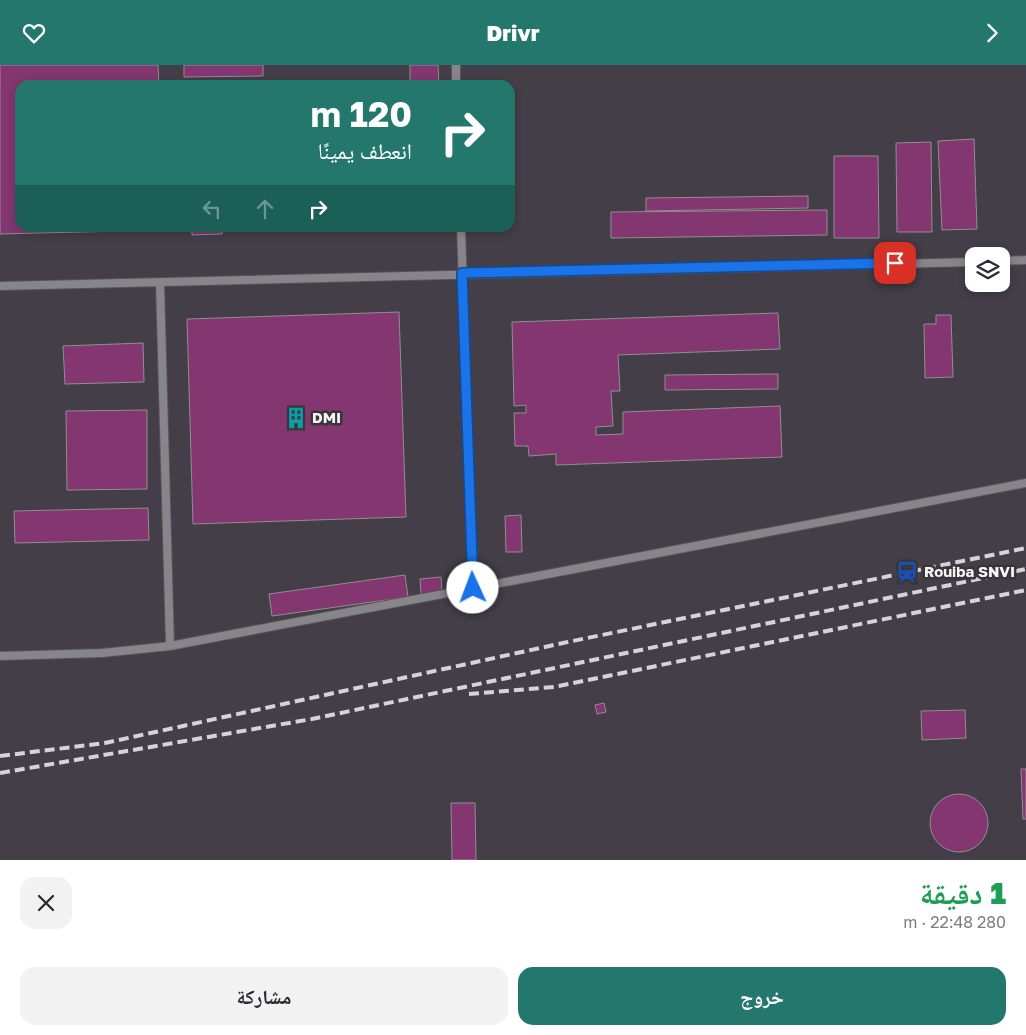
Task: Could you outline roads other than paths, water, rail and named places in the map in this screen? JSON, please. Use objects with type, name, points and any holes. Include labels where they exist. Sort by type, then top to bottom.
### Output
[{"type":"lane","points":[[456,65],[456,80]]},
{"type":"lane","points":[[460,232],[473,588]]},
{"type":"lane","points":[[1010,261],[1026,260]]},
{"type":"lane","points":[[0,286],[965,261]]},
{"type":"lane","points":[[160,283],[170,646]]},
{"type":"lane","points":[[0,656],[102,653],[170,646],[1026,483]]},
{"type":"railway","points":[[0,756],[105,743],[563,643],[1026,548]]},
{"type":"railway","points":[[0,773],[312,719],[1026,569]]},
{"type":"railway","points":[[469,694],[554,687],[1026,590]]},
{"type":"place","name":"DMI","points":[[296,418]]},
{"type":"place","name":"Rouiba SNVI","points":[[907,572]]}]
